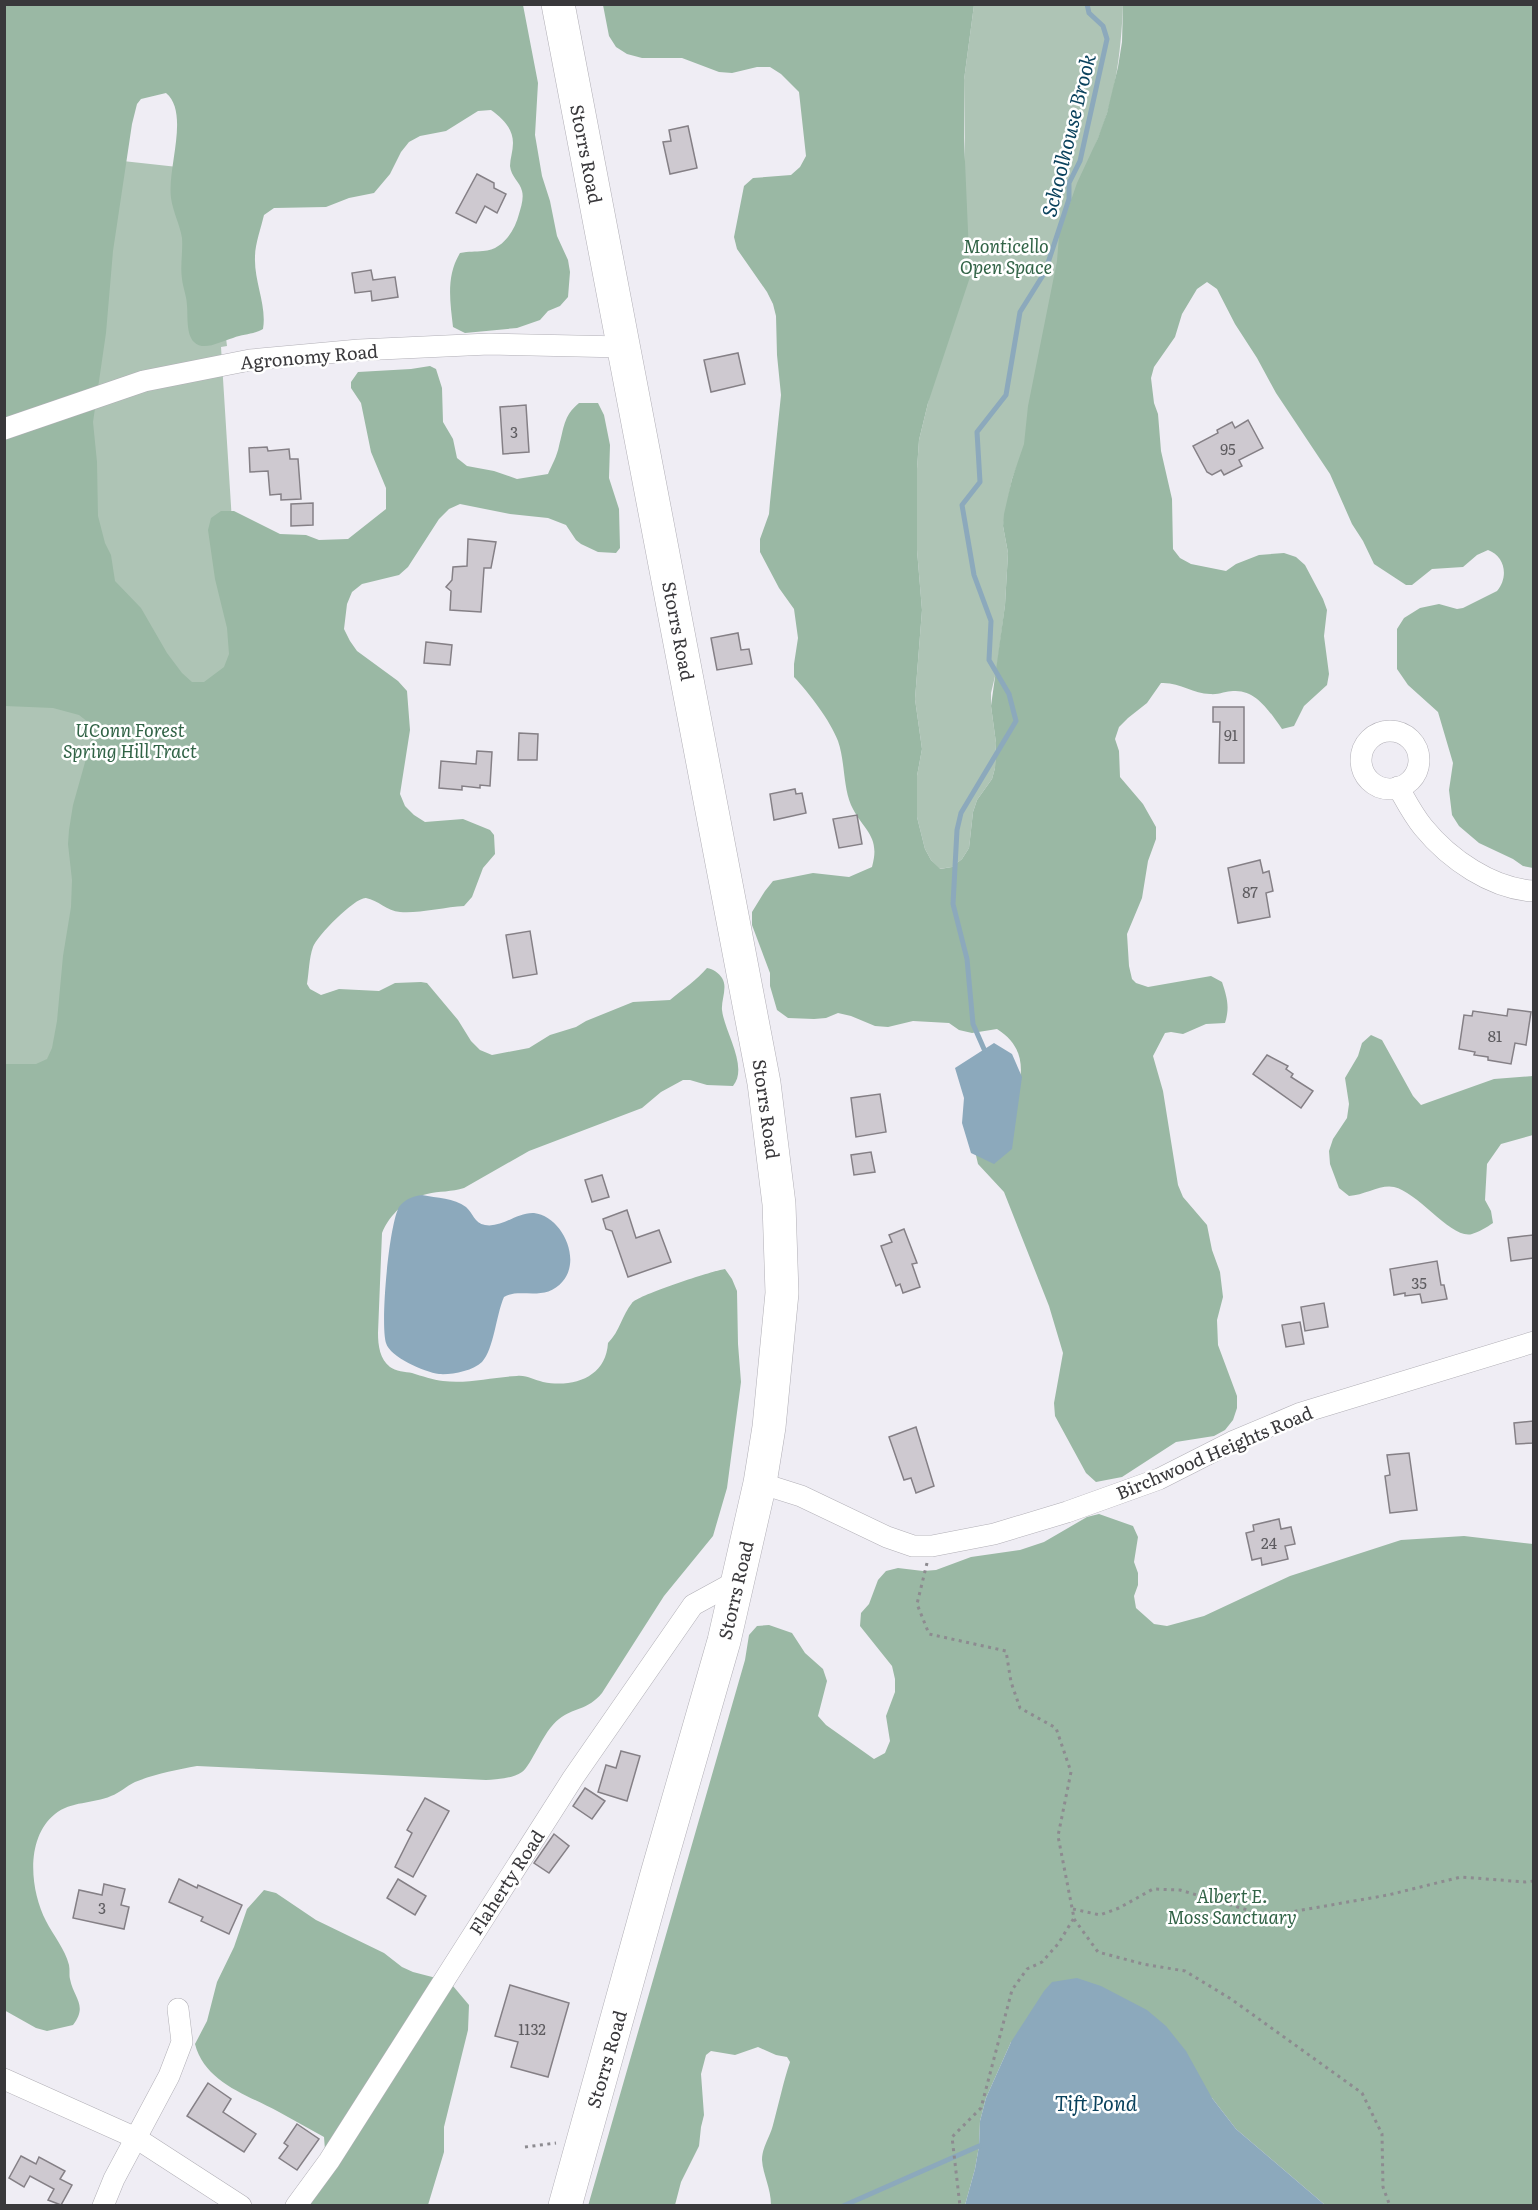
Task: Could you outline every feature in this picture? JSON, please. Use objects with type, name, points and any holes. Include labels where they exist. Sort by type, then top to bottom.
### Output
[{"type":"main road","name":"Storrs Road","points":[[558,4],[743,966],[767,1105],[779,1204],[782,1293],[769,1427],[760,1483],[724,1641],[565,2205]]},
{"type":"street","name":"Agronomy Road","points":[[4,429],[144,381],[250,360],[358,350],[489,344],[624,347]]},
{"type":"street","points":[[1398,787],[1423,827],[1448,851],[1485,878],[1533,891]]},
{"type":"street","name":"Birchwood Heights Road","points":[[760,1483],[801,1496],[887,1537],[913,1545],[932,1546],[994,1534],[1067,1512],[1159,1479],[1232,1442],[1301,1413],[1533,1342]]},
{"type":"street","name":"Flaherty Road","points":[[296,2205],[329,2161],[573,1778],[693,1605],[737,1581]]},
{"type":"street","points":[[103,2205],[114,2179],[169,2076],[182,2042],[178,2009]]},
{"type":"street","points":[[4,2079],[136,2138],[241,2205]]},
{"type":"path","points":[[932,1546],[917,1604],[928,1634],[1006,1651],[1011,1682],[1020,1708],[1056,1728],[1071,1772],[1058,1836],[1074,1918],[1098,1952],[1143,1964],[1185,1971],[1231,2000],[1362,2094],[1382,2134],[1383,2187],[1390,2205]]},
{"type":"path","points":[[1072,1909],[1100,1915],[1119,1908],[1153,1889],[1180,1890],[1268,1916],[1388,1895],[1461,1877],[1533,1881]]},
{"type":"path","points":[[960,2205],[952,2137],[981,2108],[1012,1989],[1027,1969],[1042,1962],[1058,1944],[1074,1918]]},
{"type":"path","points":[[525,2147],[552,2142],[559,2144]]},
{"type":"green space","points":[[5,5],[523,5],[538,83],[535,135],[542,176],[557,236],[568,260],[570,272],[568,297],[560,306],[548,311],[540,320],[517,328],[465,333],[453,327],[451,280],[460,253],[490,250],[502,243],[517,220],[522,202],[521,188],[510,166],[513,138],[503,120],[491,110],[478,111],[446,131],[420,136],[409,142],[390,174],[374,193],[349,198],[326,207],[274,208],[264,215],[255,257],[264,320],[263,329],[213,345],[198,345],[191,339],[189,330],[187,303],[181,274],[182,238],[171,198],[176,114],[173,102],[166,93],[141,99],[137,104],[132,124],[113,251],[106,333],[93,422],[97,462],[98,516],[105,543],[111,555],[115,581],[141,608],[167,653],[182,673],[192,682],[204,682],[224,667],[229,654],[227,628],[215,579],[208,530],[211,518],[221,511],[234,511],[280,534],[306,535],[319,540],[348,539],[386,509],[386,488],[371,452],[361,403],[351,388],[351,382],[358,372],[430,366],[436,369],[442,388],[443,422],[453,439],[457,458],[467,466],[494,471],[517,479],[548,474],[570,413],[579,403],[598,403],[604,415],[610,445],[609,478],[619,509],[620,548],[616,553],[598,552],[581,544],[566,525],[548,518],[510,514],[460,504],[449,509],[439,519],[408,567],[399,575],[362,584],[352,592],[347,604],[344,629],[350,641],[357,651],[398,681],[407,691],[410,730],[400,794],[405,806],[425,822],[463,819],[490,830],[494,835],[495,854],[483,868],[472,897],[464,906],[400,912],[366,898],[361,899],[337,918],[316,942],[311,956],[307,984],[310,989],[321,995],[339,989],[379,991],[395,983],[427,983],[458,1020],[471,1041],[480,1050],[492,1055],[529,1048],[550,1035],[576,1027],[633,1002],[670,1000],[707,968],[718,973],[724,982],[722,1010],[738,1069],[733,1086],[707,1085],[683,1080],[661,1092],[642,1108],[529,1151],[464,1188],[419,1196],[394,1214],[382,1233],[378,1333],[382,1356],[390,1367],[443,1381],[462,1382],[521,1376],[543,1382],[566,1383],[586,1378],[601,1364],[606,1355],[608,1343],[632,1303],[637,1299],[725,1269],[732,1279],[737,1291],[741,1382],[727,1488],[713,1536],[664,1596],[602,1693],[591,1703],[570,1712],[553,1724],[522,1772],[500,1779],[197,1766],[150,1777],[135,1782],[111,1796],[61,1810],[45,1824],[39,1836],[33,1865],[34,1880],[36,1895],[46,1921],[67,1959],[70,1979],[80,2007],[73,2025],[47,2031],[36,2028],[4,2010],[4,1064],[36,1064],[47,1059],[52,1048],[71,907],[69,830],[73,805],[93,734],[88,722],[79,715],[53,708],[5,706]]},
{"type":"green space","points":[[603,5],[974,5],[964,80],[970,277],[928,403],[919,440],[917,469],[917,550],[922,610],[915,699],[922,749],[917,776],[917,817],[925,849],[940,869],[952,867],[962,859],[969,848],[973,812],[977,800],[992,779],[995,768],[996,743],[991,706],[1005,605],[1008,553],[1003,526],[1004,514],[1012,479],[1024,444],[1028,406],[1057,261],[1059,235],[1077,183],[1107,113],[1122,42],[1123,5],[1533,5],[1533,868],[1523,866],[1479,843],[1459,826],[1452,815],[1449,790],[1453,763],[1438,712],[1408,685],[1397,669],[1397,629],[1404,618],[1420,608],[1439,604],[1457,609],[1463,608],[1497,591],[1504,573],[1498,557],[1488,550],[1477,555],[1463,567],[1432,569],[1412,585],[1406,585],[1374,564],[1352,524],[1330,474],[1276,393],[1217,289],[1207,282],[1197,289],[1182,314],[1175,337],[1154,367],[1151,378],[1154,403],[1158,414],[1161,451],[1172,499],[1173,549],[1180,558],[1191,564],[1226,571],[1236,564],[1259,555],[1284,553],[1296,557],[1305,565],[1327,610],[1324,636],[1329,674],[1327,685],[1304,706],[1294,726],[1282,729],[1262,703],[1249,694],[1241,691],[1204,693],[1174,684],[1161,683],[1147,703],[1119,727],[1115,739],[1119,751],[1120,777],[1143,804],[1156,827],[1156,839],[1148,861],[1142,898],[1127,934],[1132,979],[1148,987],[1211,976],[1222,982],[1228,1007],[1225,1023],[1206,1024],[1183,1034],[1165,1033],[1153,1056],[1163,1091],[1178,1185],[1183,1197],[1207,1225],[1212,1250],[1220,1272],[1223,1297],[1217,1320],[1218,1345],[1237,1396],[1237,1408],[1233,1420],[1225,1430],[1214,1436],[1176,1442],[1122,1477],[1096,1482],[1086,1473],[1055,1416],[1054,1403],[1063,1353],[1049,1306],[1004,1192],[978,1164],[975,1151],[1006,1131],[1018,1089],[1021,1063],[1010,1039],[997,1029],[972,1033],[959,1030],[949,1023],[913,1021],[888,1027],[875,1026],[838,1013],[826,1018],[788,1018],[777,1010],[770,986],[770,973],[752,925],[752,912],[765,891],[773,881],[813,873],[849,877],[872,867],[874,856],[872,840],[848,798],[838,741],[819,707],[794,677],[798,638],[794,609],[779,588],[760,552],[760,539],[769,514],[781,395],[776,316],[767,292],[737,249],[734,237],[744,186],[753,178],[791,175],[800,167],[806,156],[799,92],[781,74],[770,67],[757,67],[732,73],[719,72],[682,58],[642,58],[627,54],[616,47],[609,36]]},
{"type":"green space","name":"Monticello Open Space","points":[[974,5],[1123,5],[1116,78],[1107,114],[1094,148],[1119,208],[1012,479],[1003,526],[1008,553],[1005,605],[997,668],[991,693],[996,743],[995,768],[992,779],[977,800],[973,812],[969,848],[962,859],[952,867],[939,869],[925,849],[917,817],[917,776],[922,749],[915,699],[922,610],[917,550],[917,469],[919,440],[928,403],[965,163],[964,80]]},
{"type":"green space","name":"UConn Forest Spring Hill Tract","points":[[4,148],[205,170],[227,346],[221,347],[242,680],[5,1385]]},
{"type":"green space","points":[[1371,1035],[1382,1040],[1413,1096],[1421,1105],[1494,1079],[1533,1076],[1533,1135],[1501,1144],[1487,1164],[1485,1200],[1491,1211],[1493,1223],[1486,1228],[1472,1234],[1464,1234],[1455,1230],[1414,1197],[1394,1187],[1384,1187],[1349,1196],[1339,1188],[1330,1164],[1329,1151],[1333,1139],[1347,1118],[1349,1104],[1345,1078],[1358,1056],[1362,1043]]},
{"type":"green space","name":"Albert E. Moss Sanctuary","points":[[1099,1514],[1133,1526],[1138,1537],[1134,1562],[1138,1573],[1138,1585],[1134,1596],[1136,1608],[1154,1624],[1167,1626],[1204,1616],[1290,1576],[1401,1540],[1464,1536],[1533,1544],[1533,2205],[1325,2205],[1236,2129],[1212,2098],[1011,2042],[986,2098],[980,2121],[975,2169],[965,2205],[771,2205],[762,2155],[773,2125],[790,2062],[787,2057],[758,2047],[735,2055],[711,2051],[706,2055],[701,2074],[704,2115],[699,2146],[681,2182],[675,2205],[588,2206],[745,1660],[749,1635],[757,1626],[769,1625],[792,1633],[805,1653],[823,1669],[827,1681],[818,1716],[826,1725],[874,1759],[885,1753],[890,1741],[886,1716],[895,1692],[895,1679],[892,1666],[860,1626],[861,1613],[869,1604],[878,1580],[886,1571],[898,1568],[936,1570],[971,1557],[1020,1550],[1044,1542],[1087,1517]]},
{"type":"green space","points":[[264,1890],[276,1893],[316,1920],[384,1953],[402,1967],[440,1979],[453,1986],[469,2005],[468,2030],[444,2127],[444,2152],[428,2205],[309,2205],[325,2150],[324,2137],[229,2086],[208,2069],[200,2057],[195,2044],[207,2021],[217,1982],[234,1947],[247,1909]]},
{"type":"water","points":[[994,1043],[1012,1054],[1022,1077],[1012,1149],[994,1164],[971,1153],[962,1123],[964,1098],[955,1068]]},
{"type":"water","points":[[422,1195],[461,1204],[478,1222],[485,1225],[497,1224],[528,1213],[544,1216],[560,1230],[569,1250],[568,1272],[563,1281],[556,1288],[541,1293],[517,1293],[504,1297],[486,1356],[478,1365],[456,1373],[439,1374],[417,1367],[394,1353],[386,1343],[385,1296],[395,1217],[404,1202]]},
{"type":"water","name":"Tift Pond","points":[[1077,1978],[1101,1986],[1147,2010],[1166,2026],[1186,2051],[1212,2098],[1236,2129],[1325,2205],[965,2205],[975,2169],[980,2121],[986,2098],[1011,2042],[1052,1982]]},
{"type":"building","points":[[688,126],[697,168],[670,174],[663,142],[671,141],[669,130]]},
{"type":"building","points":[[477,174],[494,183],[494,188],[506,194],[497,213],[485,206],[476,223],[456,213]]},
{"type":"building","points":[[371,270],[373,280],[395,277],[398,297],[372,301],[371,291],[355,293],[352,273]]},
{"type":"building","points":[[738,353],[745,384],[711,392],[704,360]]},
{"type":"building","points":[[526,405],[529,452],[503,454],[500,407]]},
{"type":"building","points":[[1248,420],[1263,448],[1239,460],[1242,466],[1224,475],[1221,470],[1212,475],[1207,472],[1193,446],[1218,433],[1217,430],[1232,422],[1235,428]]},
{"type":"building","points":[[267,447],[268,451],[289,449],[290,459],[298,459],[301,499],[281,500],[281,494],[270,495],[268,471],[250,472],[249,448]]},
{"type":"building","points":[[313,503],[313,525],[291,526],[291,504]]},
{"type":"building","points":[[468,539],[496,542],[491,568],[484,568],[481,612],[450,610],[451,591],[446,587],[452,580],[453,567],[467,566]]},
{"type":"building","points":[[738,633],[741,650],[749,649],[752,664],[717,670],[711,638]]},
{"type":"building","points":[[426,642],[452,645],[450,665],[424,663]]},
{"type":"building","points":[[1213,707],[1244,707],[1244,763],[1219,763],[1220,722],[1213,722]]},
{"type":"building","points":[[519,733],[538,734],[537,760],[518,760]]},
{"type":"building","points":[[477,751],[492,752],[490,786],[480,785],[480,788],[462,786],[462,790],[439,788],[441,761],[476,764]]},
{"type":"building","points":[[795,789],[796,794],[802,793],[806,813],[774,820],[770,794]]},
{"type":"building","points":[[857,815],[862,844],[839,848],[833,819]]},
{"type":"building","points":[[1260,860],[1263,873],[1269,871],[1273,891],[1266,893],[1270,917],[1238,923],[1228,868]]},
{"type":"building","points":[[530,931],[537,974],[513,978],[506,935]]},
{"type":"building","points":[[1508,1009],[1531,1012],[1526,1045],[1515,1043],[1511,1064],[1488,1060],[1488,1057],[1474,1055],[1475,1052],[1459,1049],[1464,1015],[1472,1016],[1473,1011],[1507,1016]]},
{"type":"building","points":[[1267,1055],[1288,1066],[1286,1069],[1293,1074],[1291,1077],[1313,1091],[1301,1108],[1253,1074]]},
{"type":"building","points":[[880,1094],[886,1132],[856,1137],[851,1098]]},
{"type":"building","points":[[871,1152],[875,1172],[854,1175],[851,1155]]},
{"type":"building","points":[[602,1175],[609,1197],[592,1202],[585,1180]]},
{"type":"building","points":[[627,1210],[636,1238],[659,1230],[671,1262],[628,1277],[612,1231],[606,1229],[603,1219]]},
{"type":"building","points":[[904,1229],[917,1263],[912,1264],[920,1287],[903,1293],[900,1284],[896,1286],[881,1246],[892,1242],[889,1235]]},
{"type":"building","points":[[1533,1235],[1533,1258],[1511,1261],[1508,1238]]},
{"type":"building","points":[[1437,1261],[1441,1285],[1444,1285],[1447,1299],[1422,1303],[1420,1294],[1394,1295],[1390,1269]]},
{"type":"building","points":[[1324,1303],[1328,1327],[1305,1331],[1301,1307]]},
{"type":"building","points":[[1300,1322],[1304,1344],[1286,1347],[1282,1325]]},
{"type":"building","points":[[1533,1421],[1533,1443],[1516,1444],[1514,1423]]},
{"type":"building","points":[[916,1427],[934,1486],[916,1493],[911,1478],[904,1480],[889,1437]]},
{"type":"building","points":[[1409,1453],[1417,1510],[1390,1513],[1385,1476],[1390,1475],[1387,1455]]},
{"type":"building","points":[[1279,1519],[1281,1529],[1291,1527],[1295,1544],[1285,1546],[1288,1559],[1262,1565],[1261,1558],[1252,1560],[1246,1533],[1254,1531],[1253,1525]]},
{"type":"building","points":[[621,1751],[640,1756],[627,1801],[598,1792],[606,1765],[616,1768]]},
{"type":"building","points":[[585,1788],[605,1801],[592,1819],[573,1806]]},
{"type":"building","points":[[425,1798],[449,1811],[413,1877],[395,1867],[412,1833],[407,1830]]},
{"type":"building","points":[[554,1834],[569,1846],[549,1873],[534,1863]]},
{"type":"building","points":[[179,1879],[242,1905],[229,1934],[201,1921],[203,1917],[169,1902]]},
{"type":"building","points":[[398,1879],[426,1896],[415,1915],[387,1898]]},
{"type":"building","points":[[104,1884],[125,1889],[121,1905],[129,1907],[124,1929],[73,1918],[79,1890],[102,1895]]},
{"type":"building","points":[[510,1985],[569,2003],[548,2077],[511,2067],[518,2042],[495,2036]]},
{"type":"building","points":[[208,2083],[231,2099],[223,2112],[256,2134],[244,2152],[187,2116]]},
{"type":"building","points":[[297,2124],[319,2139],[297,2170],[279,2158],[288,2146],[284,2143]]},
{"type":"building","points":[[21,2156],[36,2164],[39,2157],[65,2171],[60,2179],[72,2185],[61,2205],[48,2200],[54,2189],[30,2176],[24,2187],[9,2178]]},
{"type":"waterway","name":"Schoolhouse Brook","points":[[984,1049],[973,1024],[967,959],[953,904],[957,830],[961,813],[1016,721],[1009,694],[989,660],[991,621],[974,575],[962,505],[980,482],[977,432],[1006,395],[1020,312],[1045,272],[1069,199],[1069,183],[1080,161],[1107,39],[1103,26],[1089,13],[1087,4]]},
{"type":"waterway","points":[[843,2206],[979,2146]]}]
